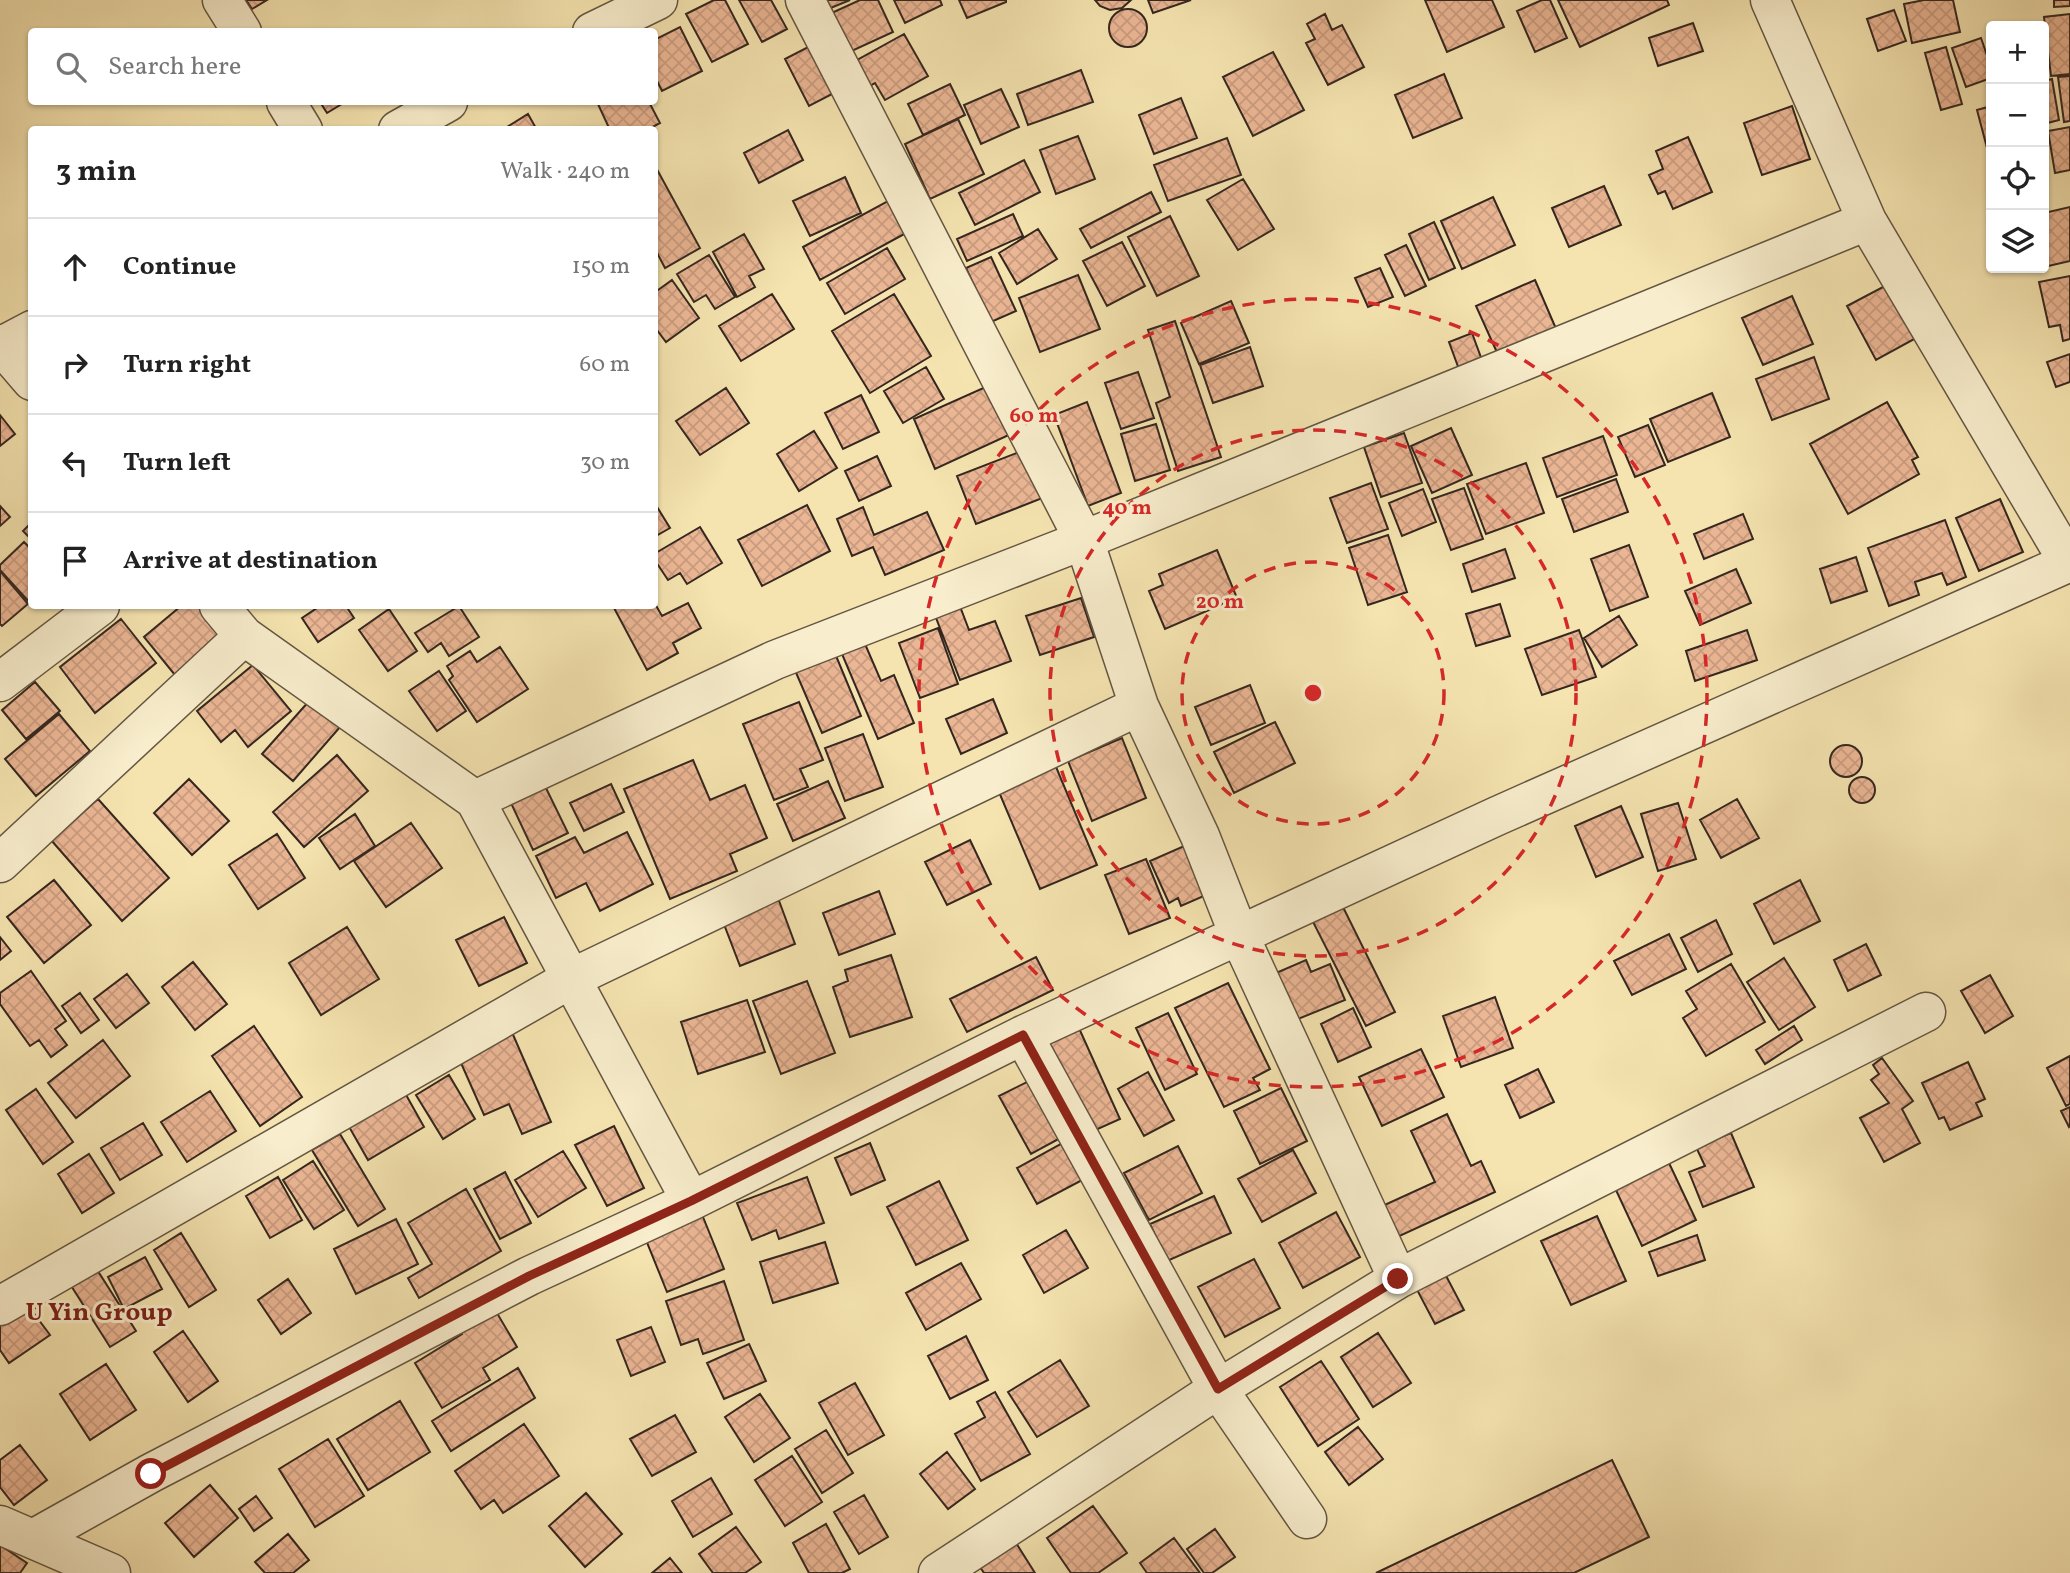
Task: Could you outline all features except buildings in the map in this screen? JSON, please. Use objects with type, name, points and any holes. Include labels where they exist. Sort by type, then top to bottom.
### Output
[{"type":"street","points":[[222,0],[240,28]]},
{"type":"street","points":[[600,28],[658,0]]},
{"type":"street","points":[[806,0],[1084,540],[1139,706],[1200,836],[1239,935],[1398,1279]]},
{"type":"street","points":[[17,1532],[151,1474],[529,1276],[691,1201],[1023,1035],[1497,816],[2069,562],[1867,221],[1770,0]]},
{"type":"street","points":[[288,105],[301,126]]},
{"type":"street","points":[[405,126],[444,105]]},
{"type":"street","points":[[475,800],[775,660],[1084,540],[1867,221]]},
{"type":"street","points":[[11,340],[28,373]]},
{"type":"street","points":[[0,682],[96,609]]},
{"type":"street","points":[[222,609],[244,636],[475,800],[691,1201]]},
{"type":"street","points":[[0,863],[244,636]]},
{"type":"street","points":[[0,1306],[572,978],[1139,706]]},
{"type":"street","points":[[938,1573],[1218,1389],[1398,1279],[1926,1012]]},
{"type":"street","points":[[1023,1035],[1218,1389],[1307,1519]]},
{"type":"street","points":[[17,1532],[111,1573]]},
{"type":"district","name":"U Yin Group","points":[[99,1313]]},
{"type":"route","points":[[151,1474],[529,1276],[691,1201],[1023,1035],[1218,1389],[1398,1279]]}]
